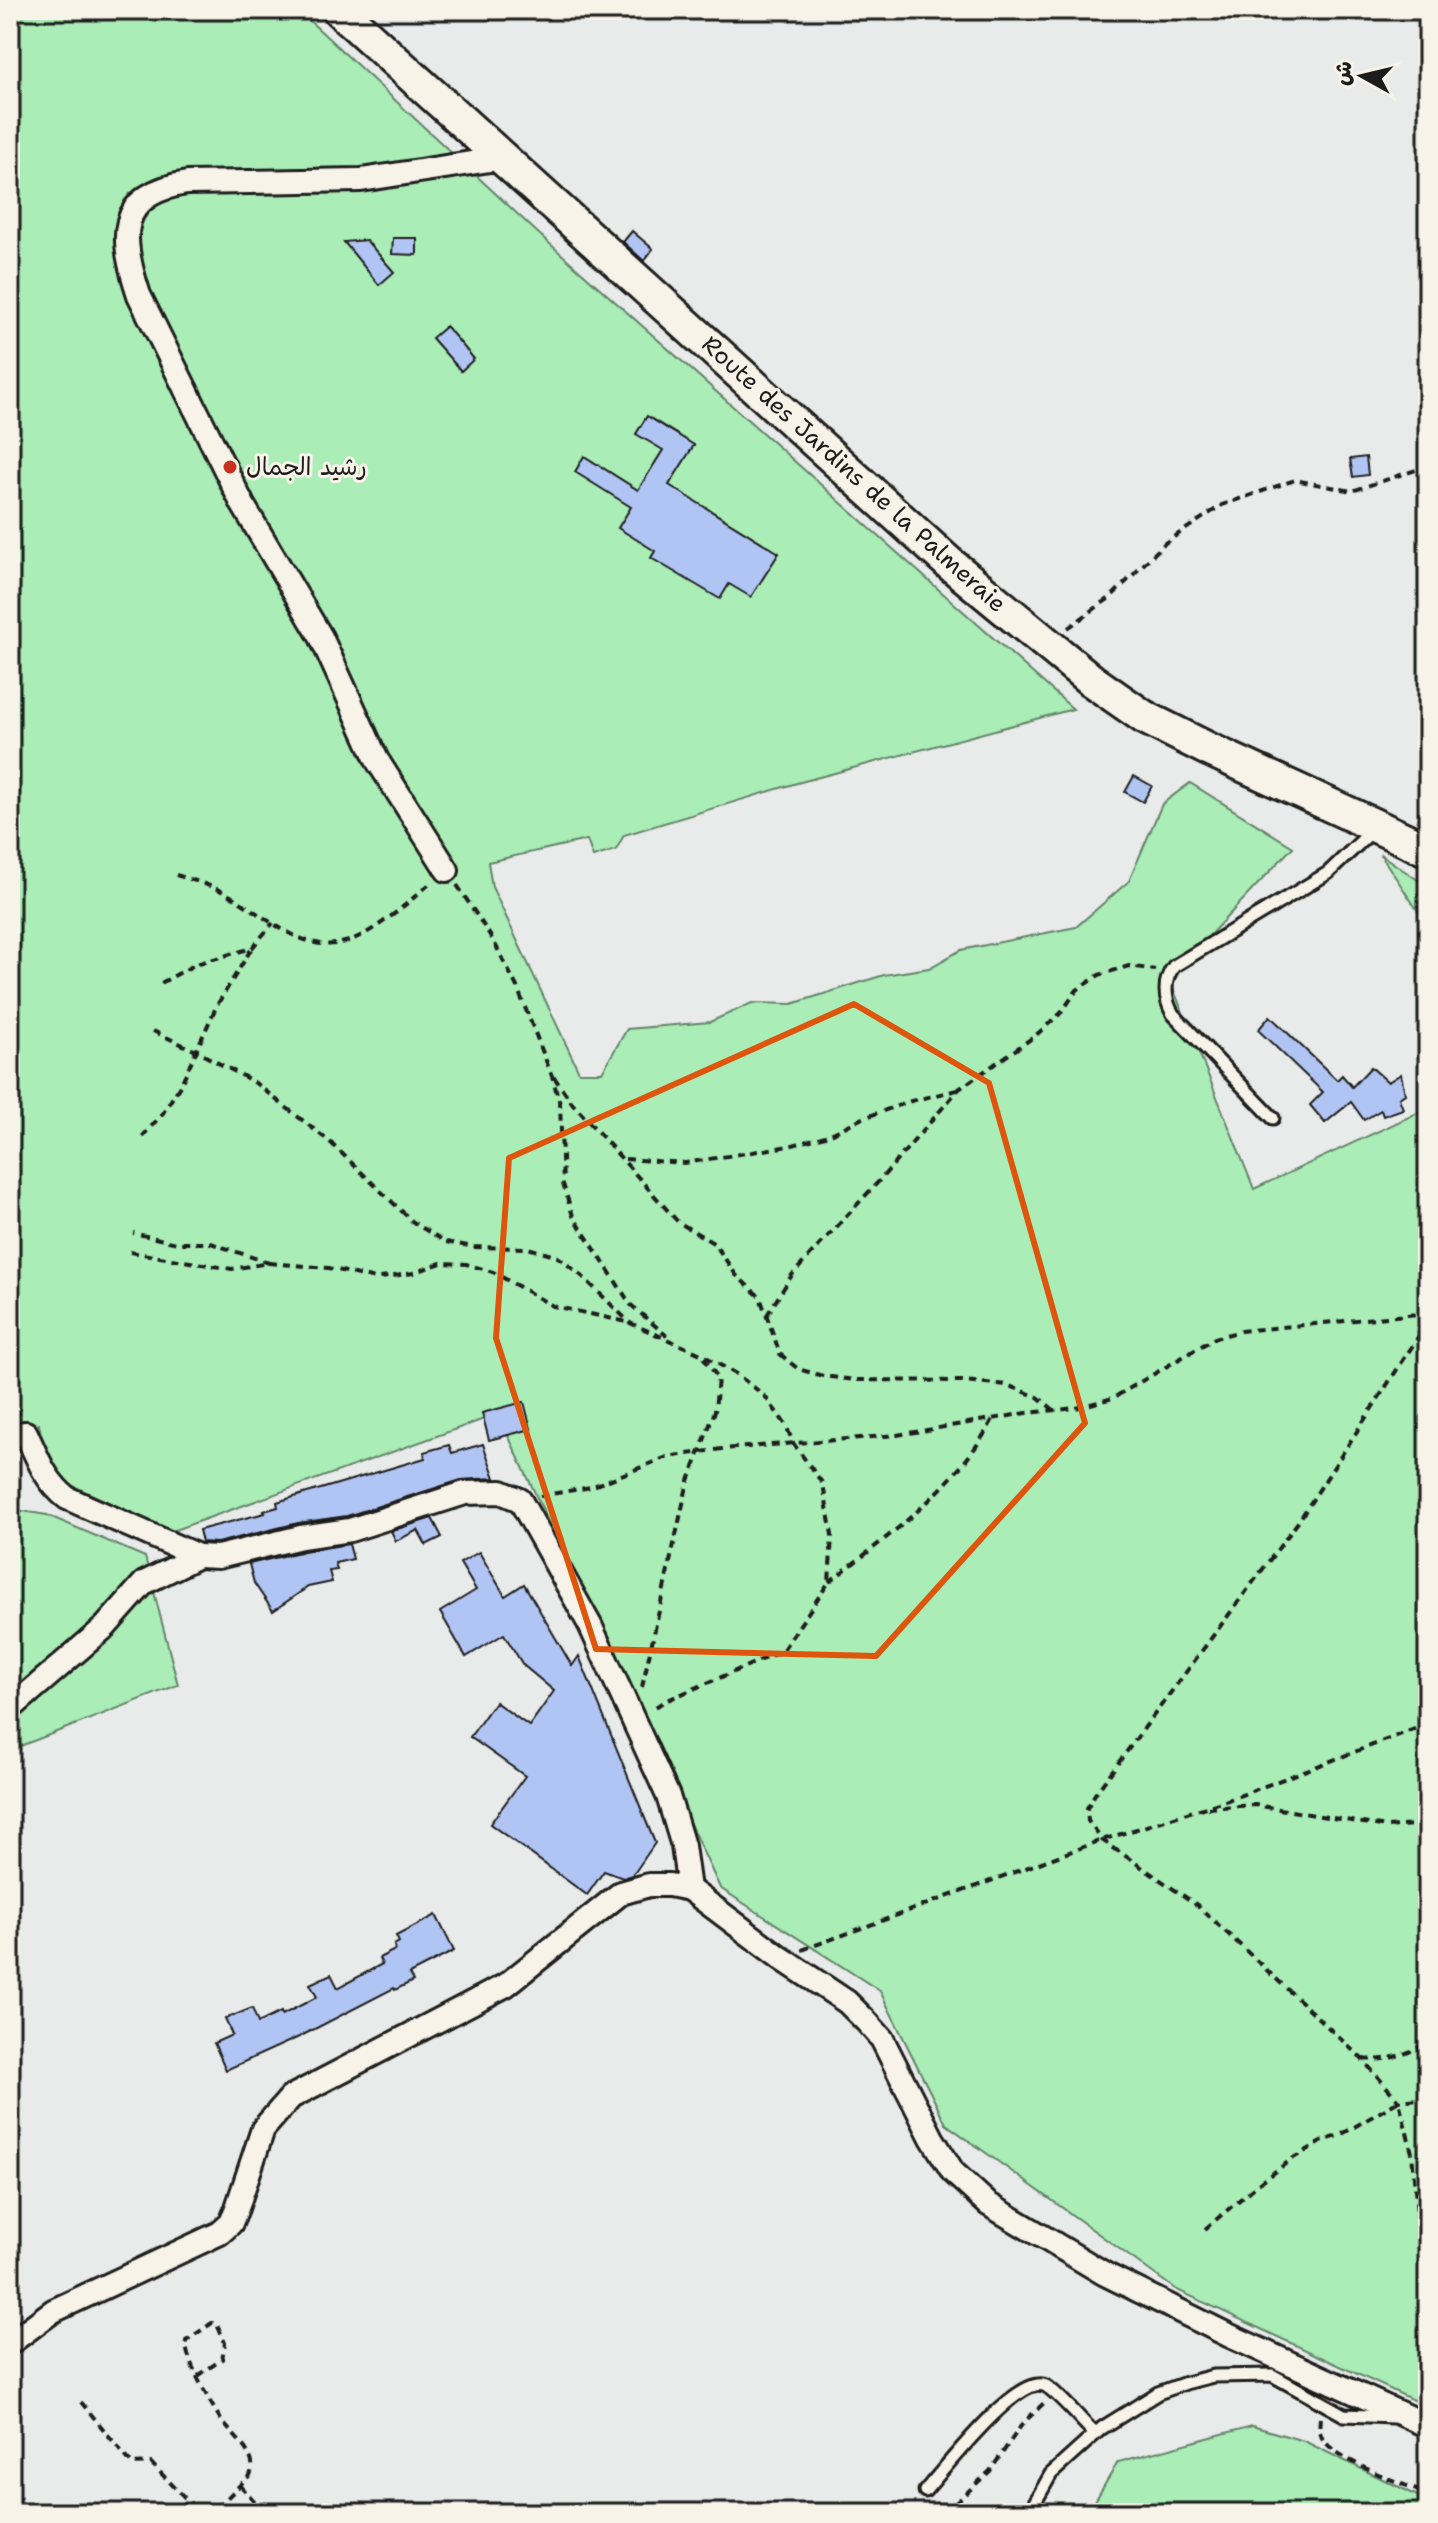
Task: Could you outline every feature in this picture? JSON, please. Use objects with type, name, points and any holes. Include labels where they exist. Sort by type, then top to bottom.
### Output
[{"type":"street","name":"Route des Jardins de la Palmeraie","points":[[339,10],[949,563],[1091,680],[1144,717],[1428,850]]},
{"type":"street","points":[[447,870],[377,760],[321,637],[243,505],[139,295],[128,264],[125,241],[129,219],[144,196],[164,186],[361,180],[503,158]]},
{"type":"street","points":[[10,1435],[26,1433],[47,1479],[67,1498],[198,1556],[218,1557],[301,1537],[350,1530],[465,1493],[501,1492],[520,1500],[590,1625],[668,1796],[683,1846],[689,1889]]},
{"type":"street","points":[[10,1709],[105,1627],[144,1583],[198,1556]]},
{"type":"street","points":[[10,2343],[53,2311],[208,2238],[231,2223],[263,2129],[291,2097],[506,1985],[621,1893],[649,1885],[669,1885],[689,1889],[781,1958],[847,2002],[882,2039],[932,2138],[953,2172],[988,2204],[1105,2274],[1228,2335],[1419,2422]]},
{"type":"lane","points":[[1273,1118],[1173,1014],[1168,1005],[1168,973],[1223,935],[1328,873],[1375,827]]},
{"type":"lane","points":[[1029,2513],[1051,2474],[1095,2434],[1158,2393],[1213,2376],[1272,2375],[1344,2415],[1419,2422]]},
{"type":"lane","points":[[925,2491],[1009,2398],[1034,2384],[1046,2386],[1095,2434]]},
{"type":"path","points":[[1046,643],[1111,597],[1165,543],[1222,505],[1295,480],[1352,491],[1428,466]]},
{"type":"path","points":[[176,875],[219,889],[273,923],[318,946],[346,942],[387,919],[447,870],[493,940],[552,1076],[560,1104],[563,1184],[573,1216],[631,1305],[673,1341]]},
{"type":"path","points":[[142,1137],[163,1113],[181,1084],[217,1005],[252,948],[273,923]]},
{"type":"path","points":[[161,983],[196,964],[252,948]]},
{"type":"path","points":[[767,1315],[792,1275],[959,1089],[1035,1036],[1061,1013],[1077,990],[1099,975],[1129,966],[1168,973]]},
{"type":"path","points":[[153,1031],[254,1082],[319,1134],[414,1223],[446,1242],[474,1247],[528,1248],[558,1257],[630,1323]]},
{"type":"path","points":[[552,1076],[678,1222],[715,1244],[736,1275],[760,1297],[780,1354],[798,1369],[854,1380],[962,1381],[1007,1385],[1038,1397],[1054,1410]]},
{"type":"path","points":[[623,1159],[685,1163],[789,1146],[829,1135],[858,1120],[911,1101],[959,1089]]},
{"type":"path","points":[[133,1233],[177,1243],[211,1243],[269,1263]]},
{"type":"path","points":[[130,1252],[232,1269],[269,1263],[329,1268],[375,1279],[413,1273],[441,1263],[466,1264],[493,1272],[553,1306],[630,1323],[701,1354],[764,1395],[823,1484],[832,1535],[829,1582]]},
{"type":"path","points":[[520,1500],[591,1487],[667,1457],[897,1435],[1076,1408],[1113,1398],[1215,1338],[1241,1331],[1428,1313]]},
{"type":"path","points":[[1418,2225],[1412,2153],[1399,2101],[1361,2058],[1197,1905],[1102,1840],[1088,1821],[1087,1808],[1298,1522],[1428,1322]]},
{"type":"path","points":[[634,1722],[687,1486],[715,1411],[718,1378],[701,1354]]},
{"type":"path","points":[[634,1722],[663,1702],[782,1651],[829,1582],[897,1530],[945,1483],[980,1443],[993,1419]]},
{"type":"path","points":[[781,1958],[1428,1724]]},
{"type":"path","points":[[1200,1809],[1255,1805],[1387,1827],[1428,1824]]},
{"type":"path","points":[[1361,2058],[1399,2058],[1428,2043]]},
{"type":"path","points":[[1205,2229],[1295,2157],[1399,2101],[1428,2098]]},
{"type":"path","points":[[198,2376],[222,2359],[225,2343],[217,2324],[212,2323],[186,2341],[185,2346],[198,2376],[220,2418],[250,2456],[253,2467],[250,2475],[212,2513]]},
{"type":"path","points":[[945,2513],[990,2471],[1033,2412],[1056,2396]]},
{"type":"path","points":[[81,2402],[132,2464],[151,2463],[200,2513]]},
{"type":"path","points":[[1344,2415],[1322,2415],[1320,2431],[1325,2443],[1352,2461],[1428,2495]]},
{"type":"path","points":[[240,2485],[265,2513]]},
{"type":"path","points":[[10,2503],[25,2513]]},
{"type":"path","points":[[219,2506],[225,2513]]},
{"type":"highlighted area","points":[[854,1004],[989,1083],[1085,1423],[876,1656],[596,1649],[496,1338],[509,1158]]},
{"type":"green space","points":[[10,10],[298,10],[540,235],[1073,709],[797,783],[624,835],[616,850],[593,857],[587,840],[488,862],[492,887],[579,1072],[602,1072],[627,1029],[710,1022],[752,1003],[792,1004],[884,975],[929,968],[961,950],[1076,927],[1129,881],[1162,804],[1190,783],[1293,847],[1169,978],[1254,1189],[1428,1108],[1428,2407],[1175,2289],[946,2124],[880,1991],[720,1888],[498,1414],[172,1531],[49,1475],[39,1424],[10,1434]]},
{"type":"green space","points":[[1380,854],[1428,887],[1428,926]]},
{"type":"green space","points":[[10,1509],[47,1515],[145,1557],[178,1685],[10,1750]]},
{"type":"green space","points":[[1252,2426],[1304,2441],[1428,2501],[1428,2513],[1088,2513],[1118,2462]]},
{"type":"building","points":[[632,231],[653,249],[644,261],[623,242]]},
{"type":"building","points":[[393,238],[417,238],[417,255],[392,254]]},
{"type":"building","points":[[366,240],[394,272],[379,285],[344,242]]},
{"type":"building","points":[[446,326],[474,359],[461,371],[432,338]]},
{"type":"building","points":[[647,416],[694,445],[669,485],[779,553],[751,597],[729,584],[720,599],[651,558],[655,551],[618,528],[631,507],[575,472],[584,456],[638,490],[663,450],[636,434]]},
{"type":"building","points":[[1366,457],[1368,475],[1353,477],[1350,459]]},
{"type":"building","points":[[1134,776],[1152,786],[1143,802],[1125,792]]},
{"type":"building","points":[[1270,1016],[1337,1080],[1342,1075],[1352,1087],[1371,1067],[1388,1082],[1401,1074],[1405,1094],[1399,1098],[1403,1109],[1383,1116],[1381,1110],[1364,1120],[1351,1102],[1325,1123],[1310,1105],[1323,1092],[1258,1030]]},
{"type":"building","points":[[524,1402],[531,1429],[489,1440],[482,1413]]},
{"type":"building","points":[[483,1444],[495,1478],[461,1480],[347,1516],[298,1523],[217,1543],[202,1542],[199,1530],[265,1513],[278,1507],[277,1502],[425,1458],[424,1452],[449,1445],[452,1453]]},
{"type":"building","points":[[432,1518],[442,1537],[426,1545],[418,1530],[396,1541],[391,1531]]},
{"type":"building","points":[[349,1544],[353,1559],[335,1563],[337,1570],[329,1571],[332,1582],[308,1587],[273,1611],[254,1583],[249,1564]]},
{"type":"building","points":[[479,1552],[505,1596],[524,1584],[572,1666],[579,1656],[655,1843],[633,1875],[623,1878],[604,1871],[587,1895],[490,1824],[525,1776],[470,1737],[495,1702],[529,1726],[554,1691],[523,1665],[504,1634],[466,1657],[440,1612],[476,1590],[460,1563]]},
{"type":"building","points":[[436,1915],[454,1951],[409,1974],[413,1981],[226,2070],[214,2043],[232,2035],[225,2019],[252,2008],[258,2023],[281,2012],[282,2015],[317,1997],[310,1984],[331,1974],[338,1988],[382,1964],[379,1958],[395,1950],[394,1945],[399,1942],[396,1936]]},
{"type":"place","name":"رشيد الجمال","points":[[230,467]]}]
